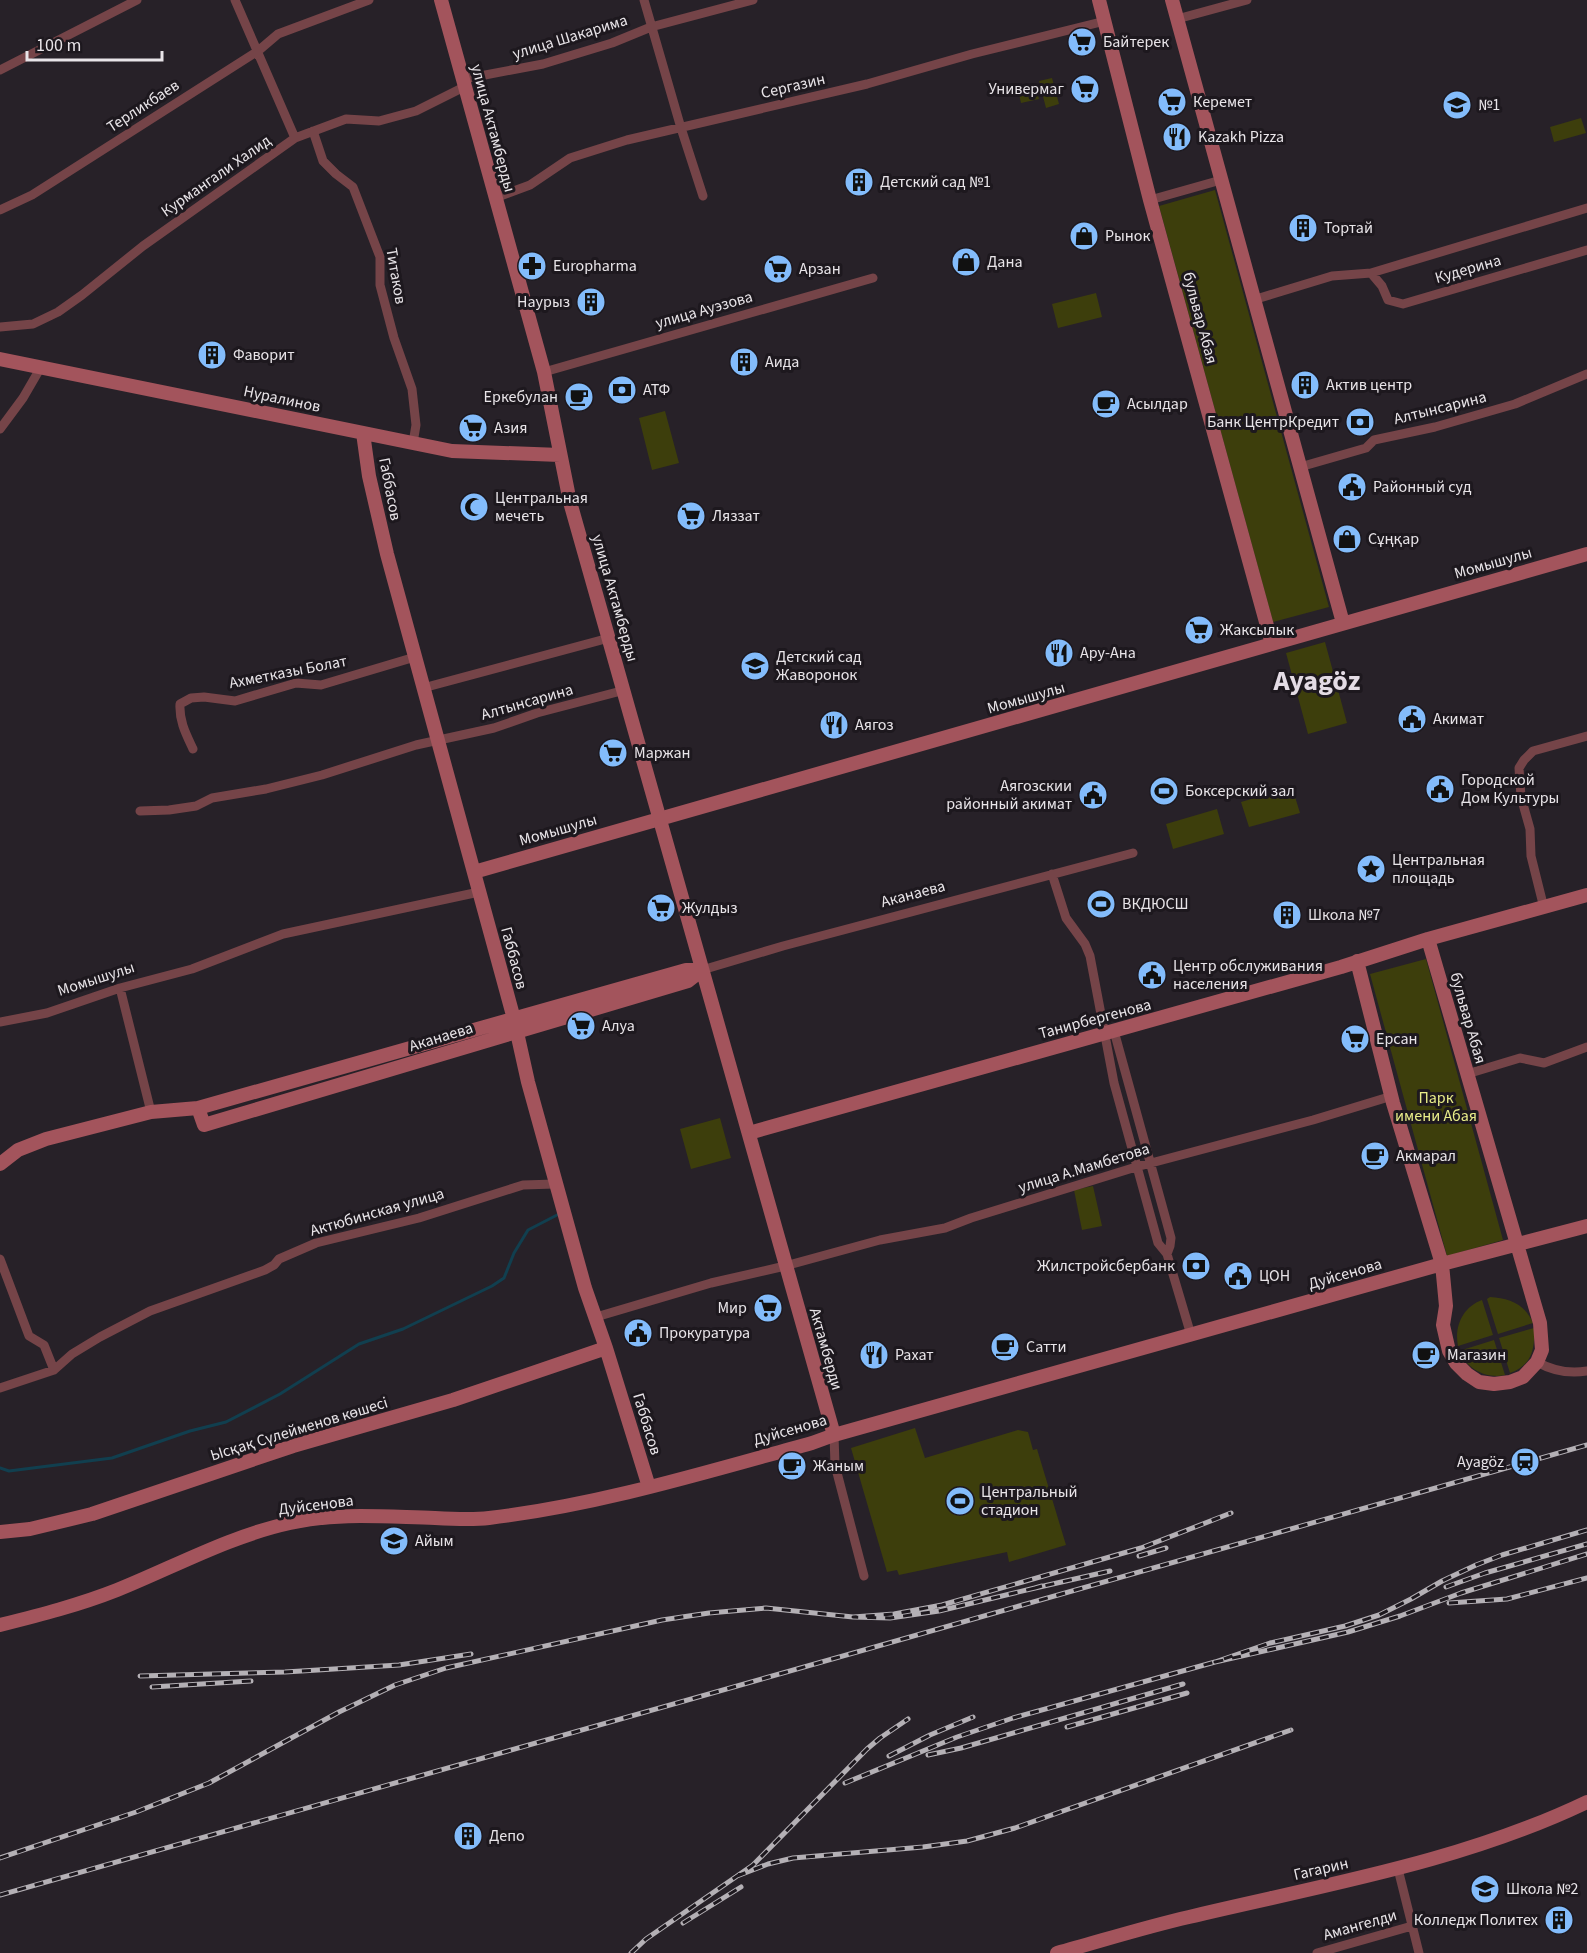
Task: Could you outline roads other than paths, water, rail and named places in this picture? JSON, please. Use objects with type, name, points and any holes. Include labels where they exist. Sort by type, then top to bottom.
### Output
[{"type":"main road","name":"улица Актамберды","points":[[441,0],[544,372],[570,502],[749,1132]]},
{"type":"main road","name":"бульвар Абая","points":[[1099,0],[1150,200],[1272,644]]},
{"type":"main road","points":[[1172,0],[1343,623]]},
{"type":"main road","name":"Нуралинов","points":[[0,359],[452,451],[560,455]]},
{"type":"main road","name":"Габбасов","points":[[363,433],[377,513],[515,1025],[555,1184],[585,1288],[649,1487]]},
{"type":"main road","name":"Момышулы","points":[[474,872],[1587,554]]},
{"type":"main road","name":"Танирбергенова","points":[[749,1132],[1341,967],[1428,939],[1587,895]]},
{"type":"main road","name":"бульвар Абая","points":[[1428,939],[1518,1245]]},
{"type":"main road","points":[[1357,961],[1392,1096],[1442,1264],[1446,1306],[1443,1325],[1449,1351],[1456,1363],[1479,1382],[1494,1384],[1510,1382],[1523,1377],[1537,1362],[1542,1350],[1542,1335],[1518,1245]]},
{"type":"main road","name":"Аканаева","points":[[0,1164],[18,1150],[46,1139],[151,1112],[198,1108],[688,981],[702,970]]},
{"type":"main road","name":"Актамберди","points":[[749,1132],[834,1435]]},
{"type":"main road","name":"Дуйсенова","points":[[0,1625],[82,1603],[245,1536],[292,1522],[331,1517],[368,1516],[487,1518],[565,1505],[649,1487],[1442,1264],[1587,1226]]},
{"type":"main road","name":"Ысқақ Сүлейменов көшесі","points":[[0,1532],[30,1529],[92,1514],[293,1446],[453,1400],[606,1348]]},
{"type":"main road","name":"Гагарин","points":[[1057,1953],[1187,1917],[1427,1861],[1516,1831],[1587,1802]]},
{"type":"street","points":[[0,70],[137,0]]},
{"type":"street","points":[[235,0],[295,138]]},
{"type":"street","name":"Терликбаев","points":[[0,210],[32,195],[258,51],[278,34],[369,0]]},
{"type":"street","points":[[644,0],[681,128],[704,196]]},
{"type":"street","name":"улица Шакарима","points":[[465,83],[543,64],[612,43],[651,27],[753,0]]},
{"type":"street","points":[[1177,19],[1247,0]]},
{"type":"street","name":"Сергазин","points":[[495,198],[530,185],[570,158],[627,140],[867,84],[972,54],[1105,21]]},
{"type":"street","name":"Курмангали Халид","points":[[0,327],[33,324],[58,312],[161,233],[295,138],[346,119],[379,122],[406,113],[465,83]]},
{"type":"street","name":"Титаков","points":[[313,131],[323,161],[353,187],[380,257],[380,285],[394,338],[412,389],[416,425],[413,443]]},
{"type":"street","points":[[1150,200],[1221,180]]},
{"type":"street","name":"Кудерина","points":[[1253,300],[1332,276],[1371,273],[1587,208]]},
{"type":"street","name":"Кудерина","points":[[1371,273],[1382,286],[1388,300],[1403,304],[1587,250]]},
{"type":"street","name":"улица Ауэзова","points":[[544,372],[873,278]]},
{"type":"street","points":[[0,429],[23,398],[41,367]]},
{"type":"street","name":"Алтынсарина","points":[[1300,467],[1366,448],[1374,440],[1435,427],[1515,404],[1587,374]]},
{"type":"street","points":[[423,688],[609,638]]},
{"type":"street","name":"Ахметказы Болат","points":[[193,749],[183,730],[179,715],[180,704],[191,698],[235,700],[296,683],[321,685],[415,657]]},
{"type":"street","name":"Алтынсарина","points":[[140,811],[196,806],[212,798],[322,776],[416,745],[494,728],[537,713],[625,690]]},
{"type":"street","points":[[1544,908],[1531,856],[1530,829],[1521,797],[1519,768],[1533,750],[1587,736]]},
{"type":"street","name":"Аканаева","points":[[702,970],[783,946],[1133,853]]},
{"type":"street","points":[[1052,874],[1066,918],[1085,944],[1090,956],[1109,1032],[1171,1238],[1167,1254]]},
{"type":"street","name":"Момышулы","points":[[0,1022],[47,1013],[120,988],[192,969],[236,950],[283,934],[479,892]]},
{"type":"street","points":[[120,988],[151,1112]]},
{"type":"street","points":[[1109,1032],[1114,1083],[1136,1167],[1158,1243],[1167,1254],[1191,1335]]},
{"type":"street","points":[[1467,1074],[1520,1058],[1544,1063],[1587,1047]]},
{"type":"street","name":"улица А.Мамбетова","points":[[596,1317],[711,1283],[786,1266],[880,1240],[945,1228],[1136,1167],[1313,1120],[1392,1096]]},
{"type":"street","name":"Актюбинская улица","points":[[54,1370],[72,1354],[100,1336],[150,1311],[265,1270],[274,1266],[279,1259],[316,1243],[420,1218],[523,1185],[555,1184]]},
{"type":"street","points":[[0,1259],[29,1336],[44,1346],[54,1370],[0,1388]]},
{"type":"street","points":[[1537,1362],[1551,1370],[1576,1373],[1587,1371]]},
{"type":"street","name":"Актамберди","points":[[834,1435],[835,1465],[864,1576]]},
{"type":"street","points":[[1398,1869],[1419,1953]]},
{"type":"street","name":"Амангелди","points":[[1317,1953],[1412,1926]]},
{"type":"waterway","points":[[0,1468],[9,1471],[112,1458],[190,1431],[226,1422],[280,1394],[359,1344],[403,1329],[492,1286],[504,1278],[514,1253],[528,1230],[559,1214]]},
{"type":"railway","points":[[0,1895],[1587,1445]]},
{"type":"railway","points":[[1035,1588],[939,1611],[890,1618],[853,1617],[894,1614],[942,1605],[1141,1548],[1231,1513]]},
{"type":"railway","points":[[1587,1530],[1476,1565],[1379,1615],[1345,1626],[1270,1643],[1215,1662],[1348,1632],[1400,1616],[1461,1593],[1587,1554]]},
{"type":"railway","points":[[1446,1587],[1485,1573],[1587,1544]]},
{"type":"railway","points":[[1139,1556],[1166,1548]]},
{"type":"railway","points":[[1042,1586],[1035,1588],[1110,1571]]},
{"type":"railway","points":[[1449,1603],[1507,1599],[1587,1578]]},
{"type":"railway","points":[[0,1858],[136,1812],[209,1783],[339,1712],[395,1685],[446,1668],[662,1620],[709,1613],[766,1608],[853,1617]]},
{"type":"railway","points":[[140,1676],[285,1672],[399,1665],[471,1654]]},
{"type":"railway","points":[[845,1783],[957,1737],[1013,1718],[1215,1662]]},
{"type":"railway","points":[[152,1687],[251,1681]]},
{"type":"railway","points":[[928,1755],[961,1748],[1183,1684]]},
{"type":"railway","points":[[1067,1727],[1187,1693]]},
{"type":"railway","points":[[889,1756],[973,1717]]},
{"type":"railway","points":[[631,1953],[646,1939],[753,1865],[867,1749],[908,1719]]},
{"type":"railway","points":[[737,1876],[768,1864],[793,1858],[967,1841],[1015,1828],[1291,1730]]},
{"type":"railway","points":[[683,1923],[741,1887]]},
{"type":"place","name":"Байтерек","points":[[1082,42]]},
{"type":"place","name":"Универмаг","points":[[1085,89]]},
{"type":"place","name":"Керемет","points":[[1172,102]]},
{"type":"place","name":"№1","points":[[1457,105]]},
{"type":"place","name":"Kazakh Pizza","points":[[1177,137]]},
{"type":"place","name":"Детский сад №1","points":[[859,182]]},
{"type":"place","name":"Тортай","points":[[1303,228]]},
{"type":"place","name":"Рынок","points":[[1084,236]]},
{"type":"place","name":"Дана","points":[[966,262]]},
{"type":"place","name":"Europharma","points":[[532,266]]},
{"type":"place","name":"Арзан","points":[[778,269]]},
{"type":"place","name":"Наурыз","points":[[591,302]]},
{"type":"place","name":"Фаворит","points":[[212,355]]},
{"type":"place","name":"Аида","points":[[744,362]]},
{"type":"place","name":"Актив центр","points":[[1305,385]]},
{"type":"place","name":"АТФ","points":[[622,390]]},
{"type":"place","name":"Еркебулан","points":[[579,397]]},
{"type":"place","name":"Асылдар","points":[[1106,404]]},
{"type":"place","name":"Банк ЦентрКредит","points":[[1360,422]]},
{"type":"place","name":"Азия","points":[[473,428]]},
{"type":"place","name":"Районный суд","points":[[1352,487]]},
{"type":"place","name":"Центральная мечеть","points":[[474,507]]},
{"type":"place","name":"Ляззат","points":[[691,516]]},
{"type":"place","name":"Сұңқар","points":[[1347,539]]},
{"type":"place","name":"Жаксылык","points":[[1199,630]]},
{"type":"place","name":"Ару-Ана","points":[[1059,653]]},
{"type":"place","name":"Детский сад Жаворонок","points":[[755,666]]},
{"type":"place","name":"Акимат","points":[[1412,719]]},
{"type":"place","name":"Аягоз","points":[[834,725]]},
{"type":"place","name":"Маржан","points":[[613,753]]},
{"type":"place","name":"Городской Дом Культуры","points":[[1440,789]]},
{"type":"place","name":"Боксерский зал","points":[[1164,791]]},
{"type":"place","name":"Аягозскии районный акимат","points":[[1093,795]]},
{"type":"place","name":"Центральная площадь","points":[[1371,869]]},
{"type":"place","name":"ВКДЮСШ","points":[[1101,904]]},
{"type":"place","name":"Жулдыз","points":[[661,908]]},
{"type":"place","name":"Школа №7","points":[[1287,915]]},
{"type":"place","name":"Центр обслуживания населения","points":[[1152,975]]},
{"type":"place","name":"Алуа","points":[[581,1026]]},
{"type":"place","name":"Ерсан","points":[[1355,1039]]},
{"type":"place","name":"Акмарал","points":[[1375,1156]]},
{"type":"place","name":"Жилстройсбербанк","points":[[1196,1266]]},
{"type":"place","name":"ЦОН","points":[[1238,1276]]},
{"type":"place","name":"Мир","points":[[768,1308]]},
{"type":"place","name":"Прокуратура","points":[[638,1333]]},
{"type":"place","name":"Сатти","points":[[1005,1347]]},
{"type":"place","name":"Рахат","points":[[874,1355]]},
{"type":"place","name":"Магазин","points":[[1426,1355]]},
{"type":"place","name":"Ayagöz","points":[[1525,1462]]},
{"type":"place","name":"Жаным","points":[[792,1466]]},
{"type":"place","name":"Центральный стадион","points":[[960,1501]]},
{"type":"place","name":"Айым","points":[[394,1541]]},
{"type":"place","name":"Депо","points":[[468,1836]]},
{"type":"place","name":"Школа №2","points":[[1485,1889]]},
{"type":"place","name":"Колледж Политех","points":[[1559,1920]]},
{"type":"district","name":"Ayagöz","points":[[1317,681]]},
{"type":"park label","name":"Парк имени Абая","points":[[1436,1107]]}]
